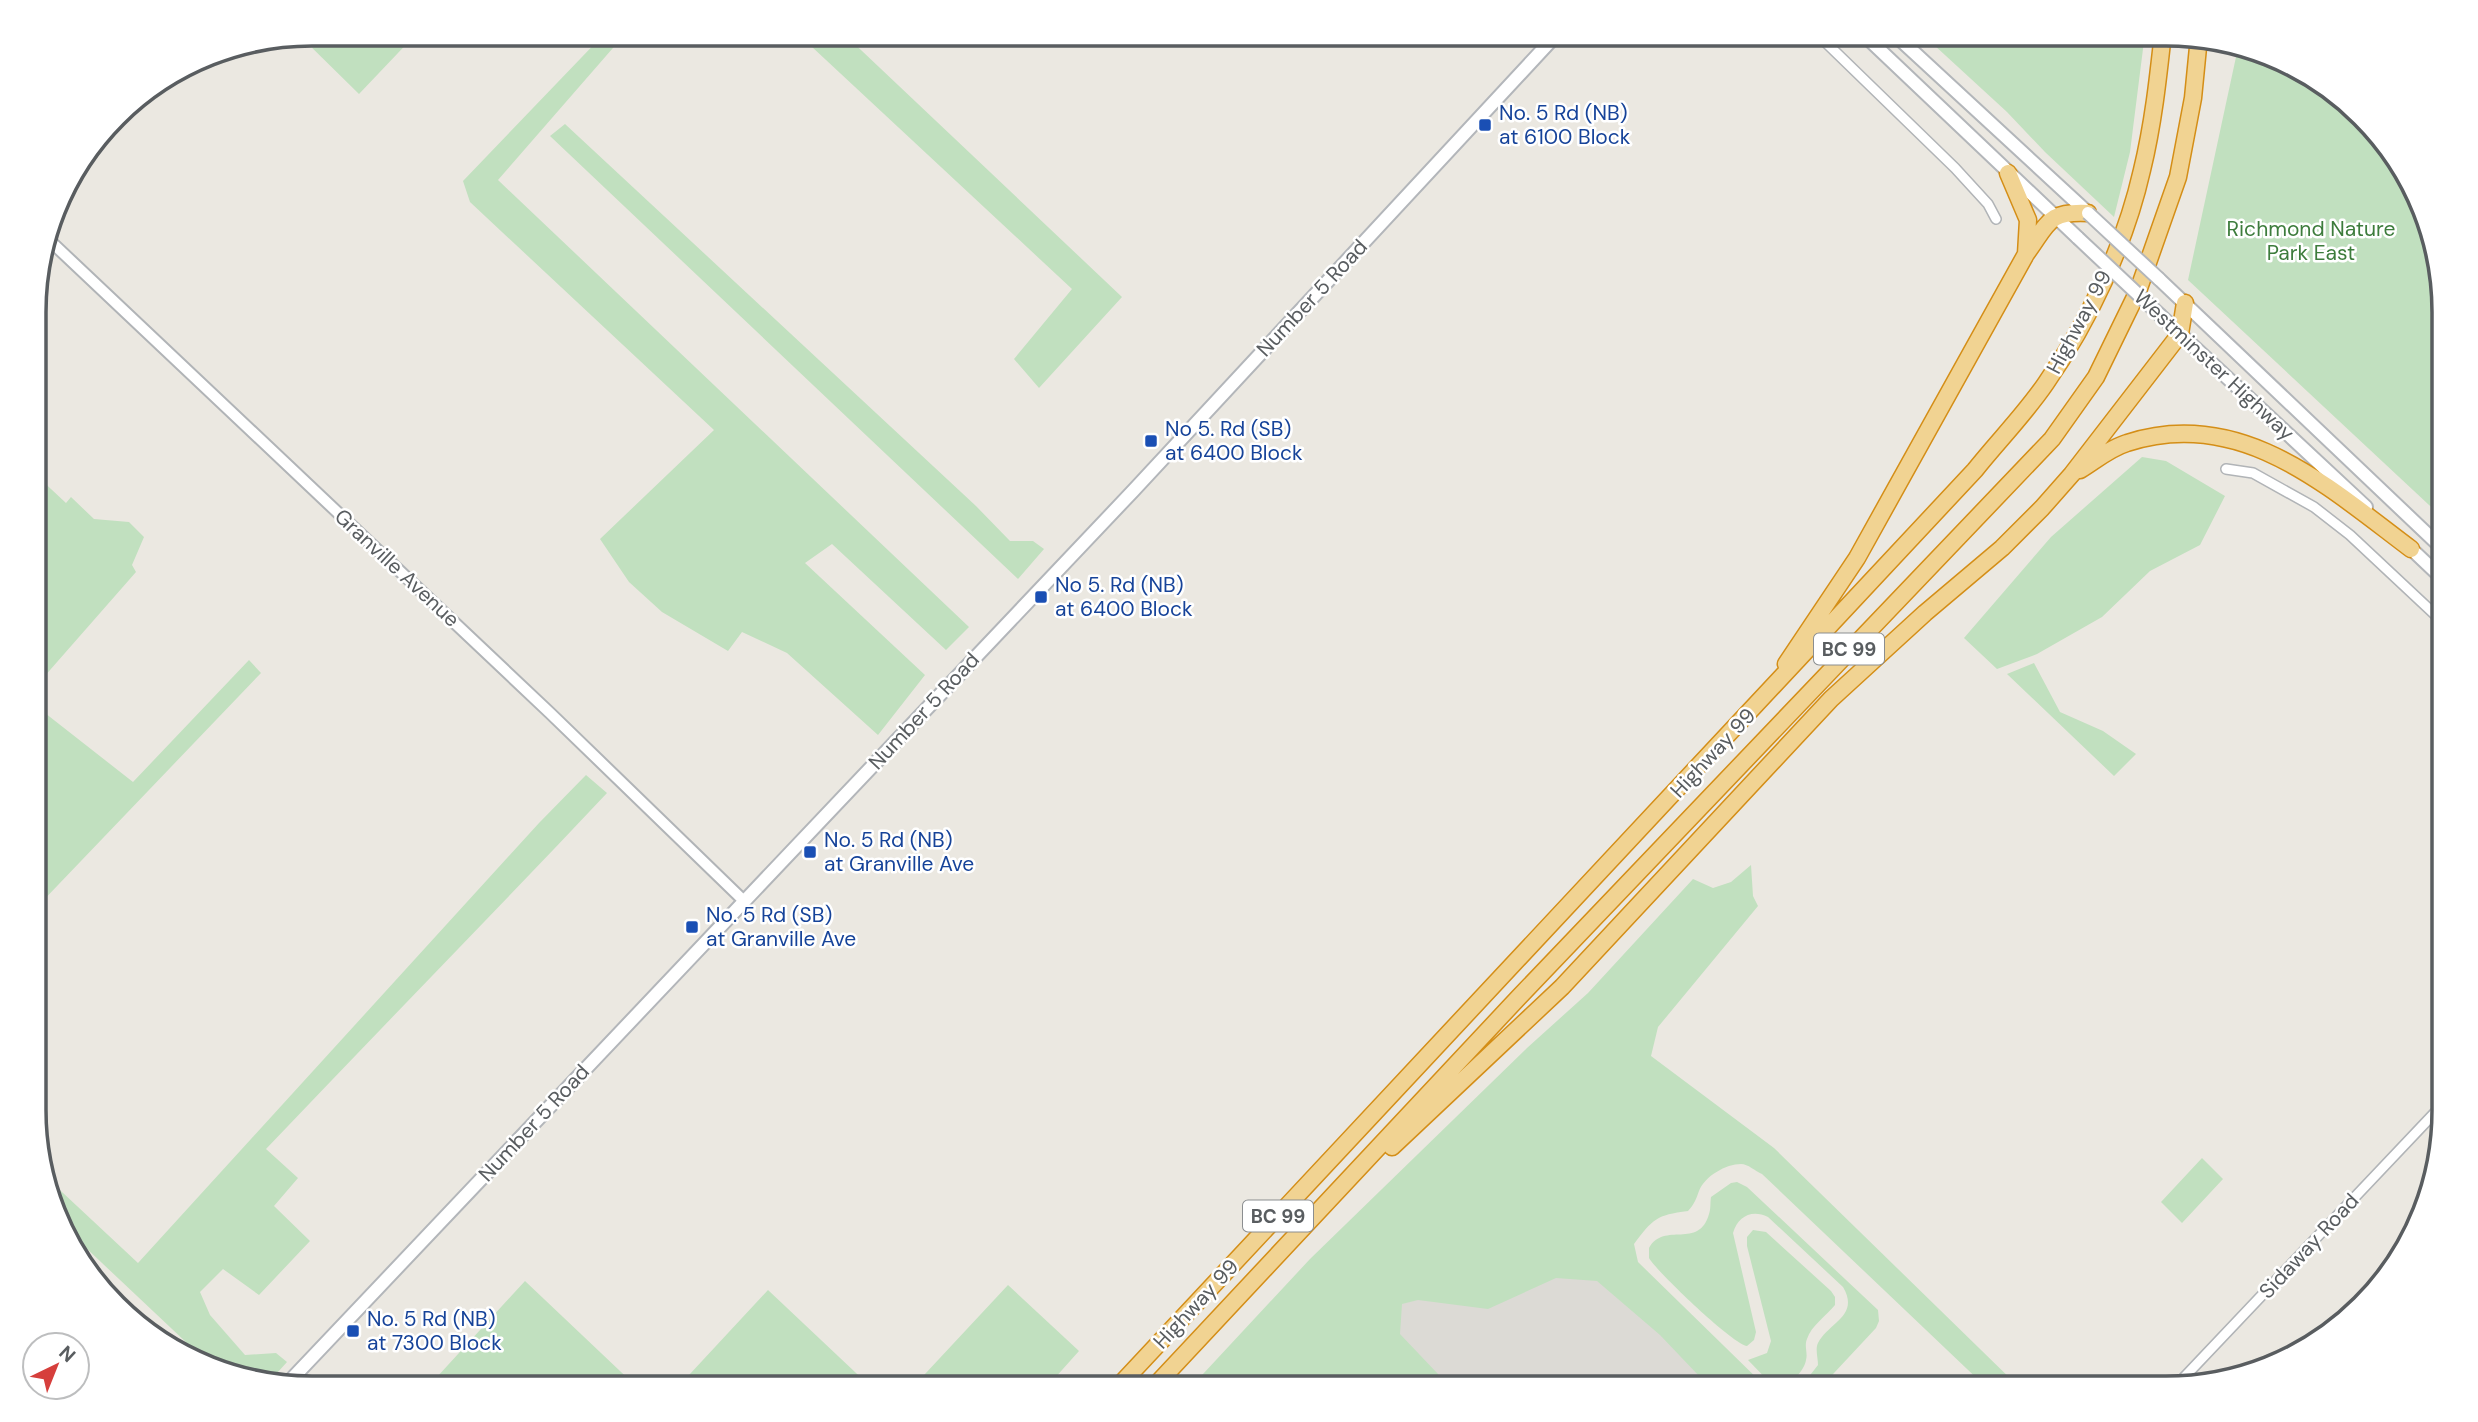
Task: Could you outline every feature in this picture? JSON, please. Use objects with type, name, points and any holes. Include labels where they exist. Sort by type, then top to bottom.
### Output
[{"type":"highway","name":"Highway 99","points":[[1128,1376],[1975,470],[2045,384],[2080,327],[2106,274],[2125,226],[2142,173],[2156,102],[2162,46]]},
{"type":"highway","name":"Highway 99","points":[[1164,1376],[1519,997],[2052,439],[2096,377],[2138,291],[2178,177],[2193,98],[2198,48]]},
{"type":"highway","points":[[2008,173],[2028,219],[2026,254]]},
{"type":"highway","points":[[1773,688],[1792,652],[1857,558],[2026,254],[2054,216],[2069,212],[2088,213]]},
{"type":"highway","points":[[1352,1178],[1404,1137],[1563,987],[1831,699],[1925,613],[2002,548],[2072,474],[2180,334],[2185,303]]},
{"type":"highway","points":[[2072,474],[2124,444],[2166,433],[2199,433],[2227,439],[2255,447],[2308,473],[2411,549]]},
{"type":"main road","name":"Number 5 Road","points":[[295,1376],[1133,491],[1546,46]]},
{"type":"main road","name":"Westminster Highway","points":[[1876,46],[2008,173],[2432,569]]},
{"type":"main road","name":"Westminster Highway","points":[[1907,46],[2185,303],[2432,539]]},
{"type":"street","points":[[1829,46],[1955,168],[1988,204],[1996,219]]},
{"type":"street","name":"Granville Avenue","points":[[55,245],[550,713],[744,901]]},
{"type":"street","points":[[2226,469],[2253,473],[2314,507],[2350,535],[2432,612]]},
{"type":"street","name":"Sidaway Road","points":[[2186,1376],[2432,1116]]},
{"type":"shaded area","points":[[1504,1162],[1729,1376],[1342,1376]]},
{"type":"green space","points":[[310,46],[405,46],[359,94]]},
{"type":"green space","points":[[593,46],[615,46],[498,180],[969,627],[946,650],[832,544],[805,563],[925,675],[878,735],[787,653],[742,632],[728,651],[662,612],[629,582],[600,539],[714,430],[470,202],[463,181]]},
{"type":"green space","points":[[811,46],[857,46],[1122,297],[1039,388],[1014,359],[1072,289]]},
{"type":"green space","points":[[1935,46],[2143,46],[2130,152],[2114,217]]},
{"type":"green space","name":"Richmond Nature Park East","points":[[2236,55],[2268,66],[2299,81],[2355,123],[2388,164],[2412,210],[2423,243],[2432,294],[2432,508],[2188,280]]},
{"type":"green space","points":[[565,124],[976,506],[1010,541],[1033,541],[1044,549],[1018,579],[550,136]]},
{"type":"green space","points":[[2142,457],[2166,461],[2225,496],[2200,545],[2150,571],[2102,617],[2037,654],[1997,669],[1964,638],[2051,537]]},
{"type":"green space","points":[[46,484],[66,503],[71,497],[94,519],[129,522],[144,537],[132,565],[136,572],[46,675]]},
{"type":"green space","points":[[249,660],[261,673],[46,898],[46,714],[133,782]]},
{"type":"green space","points":[[2034,663],[2060,712],[2103,731],[2136,754],[2114,776],[2007,674]]},
{"type":"green space","points":[[586,775],[607,793],[266,1149],[298,1178],[274,1206],[310,1241],[259,1295],[223,1269],[200,1292],[210,1315],[245,1355],[276,1353],[287,1362],[276,1374],[226,1362],[191,1348],[81,1243],[58,1188],[138,1263],[539,823]]},
{"type":"green space","points":[[1751,865],[1753,896],[1758,906],[1658,1027],[1651,1056],[1774,1148],[2008,1376],[1974,1376],[1762,1174],[1741,1164],[1729,1166],[1711,1176],[1688,1211],[1669,1214],[1656,1220],[1634,1244],[1638,1262],[1755,1376],[1699,1376],[1660,1335],[1597,1281],[1556,1278],[1488,1309],[1418,1300],[1402,1304],[1400,1334],[1439,1376],[1201,1376],[1310,1259],[1527,1048],[1588,993],[1693,879],[1713,888],[1731,882]]},
{"type":"green space","points":[[2202,1158],[2223,1179],[2182,1223],[2161,1202]]},
{"type":"green space","points":[[1737,1182],[1747,1187],[1878,1310],[1879,1321],[1876,1328],[1831,1376],[1809,1376],[1818,1365],[1818,1343],[1845,1312],[1847,1297],[1843,1287],[1768,1217],[1756,1214],[1746,1216],[1738,1222],[1733,1233],[1756,1332],[1754,1340],[1747,1346],[1727,1334],[1696,1307],[1649,1258],[1649,1248],[1655,1240],[1663,1236],[1698,1231],[1710,1212],[1711,1197],[1731,1183]]},
{"type":"green space","points":[[1753,1230],[1766,1232],[1835,1297],[1835,1305],[1809,1334],[1805,1365],[1797,1376],[1763,1376],[1748,1360],[1767,1353],[1771,1341],[1747,1237]]},
{"type":"green space","points":[[525,1281],[625,1376],[438,1376]]},
{"type":"green space","points":[[1008,1285],[1079,1351],[1057,1376],[923,1376]]},
{"type":"green space","points":[[768,1290],[859,1376],[688,1376]]},
{"type":"place","name":"No. 5 Rd (NB) at 6100 Block","points":[[1485,125]]},
{"type":"place","name":"No 5. Rd (SB) at 6400 Block","points":[[1151,441]]},
{"type":"place","name":"No 5. Rd (NB) at 6400 Block","points":[[1041,597]]},
{"type":"place","name":"No. 5 Rd (NB) at Granville Ave","points":[[810,852]]},
{"type":"place","name":"No. 5 Rd (SB) at Granville Ave","points":[[692,927]]},
{"type":"place","name":"No. 5 Rd (NB) at 7300 Block","points":[[353,1331]]}]
